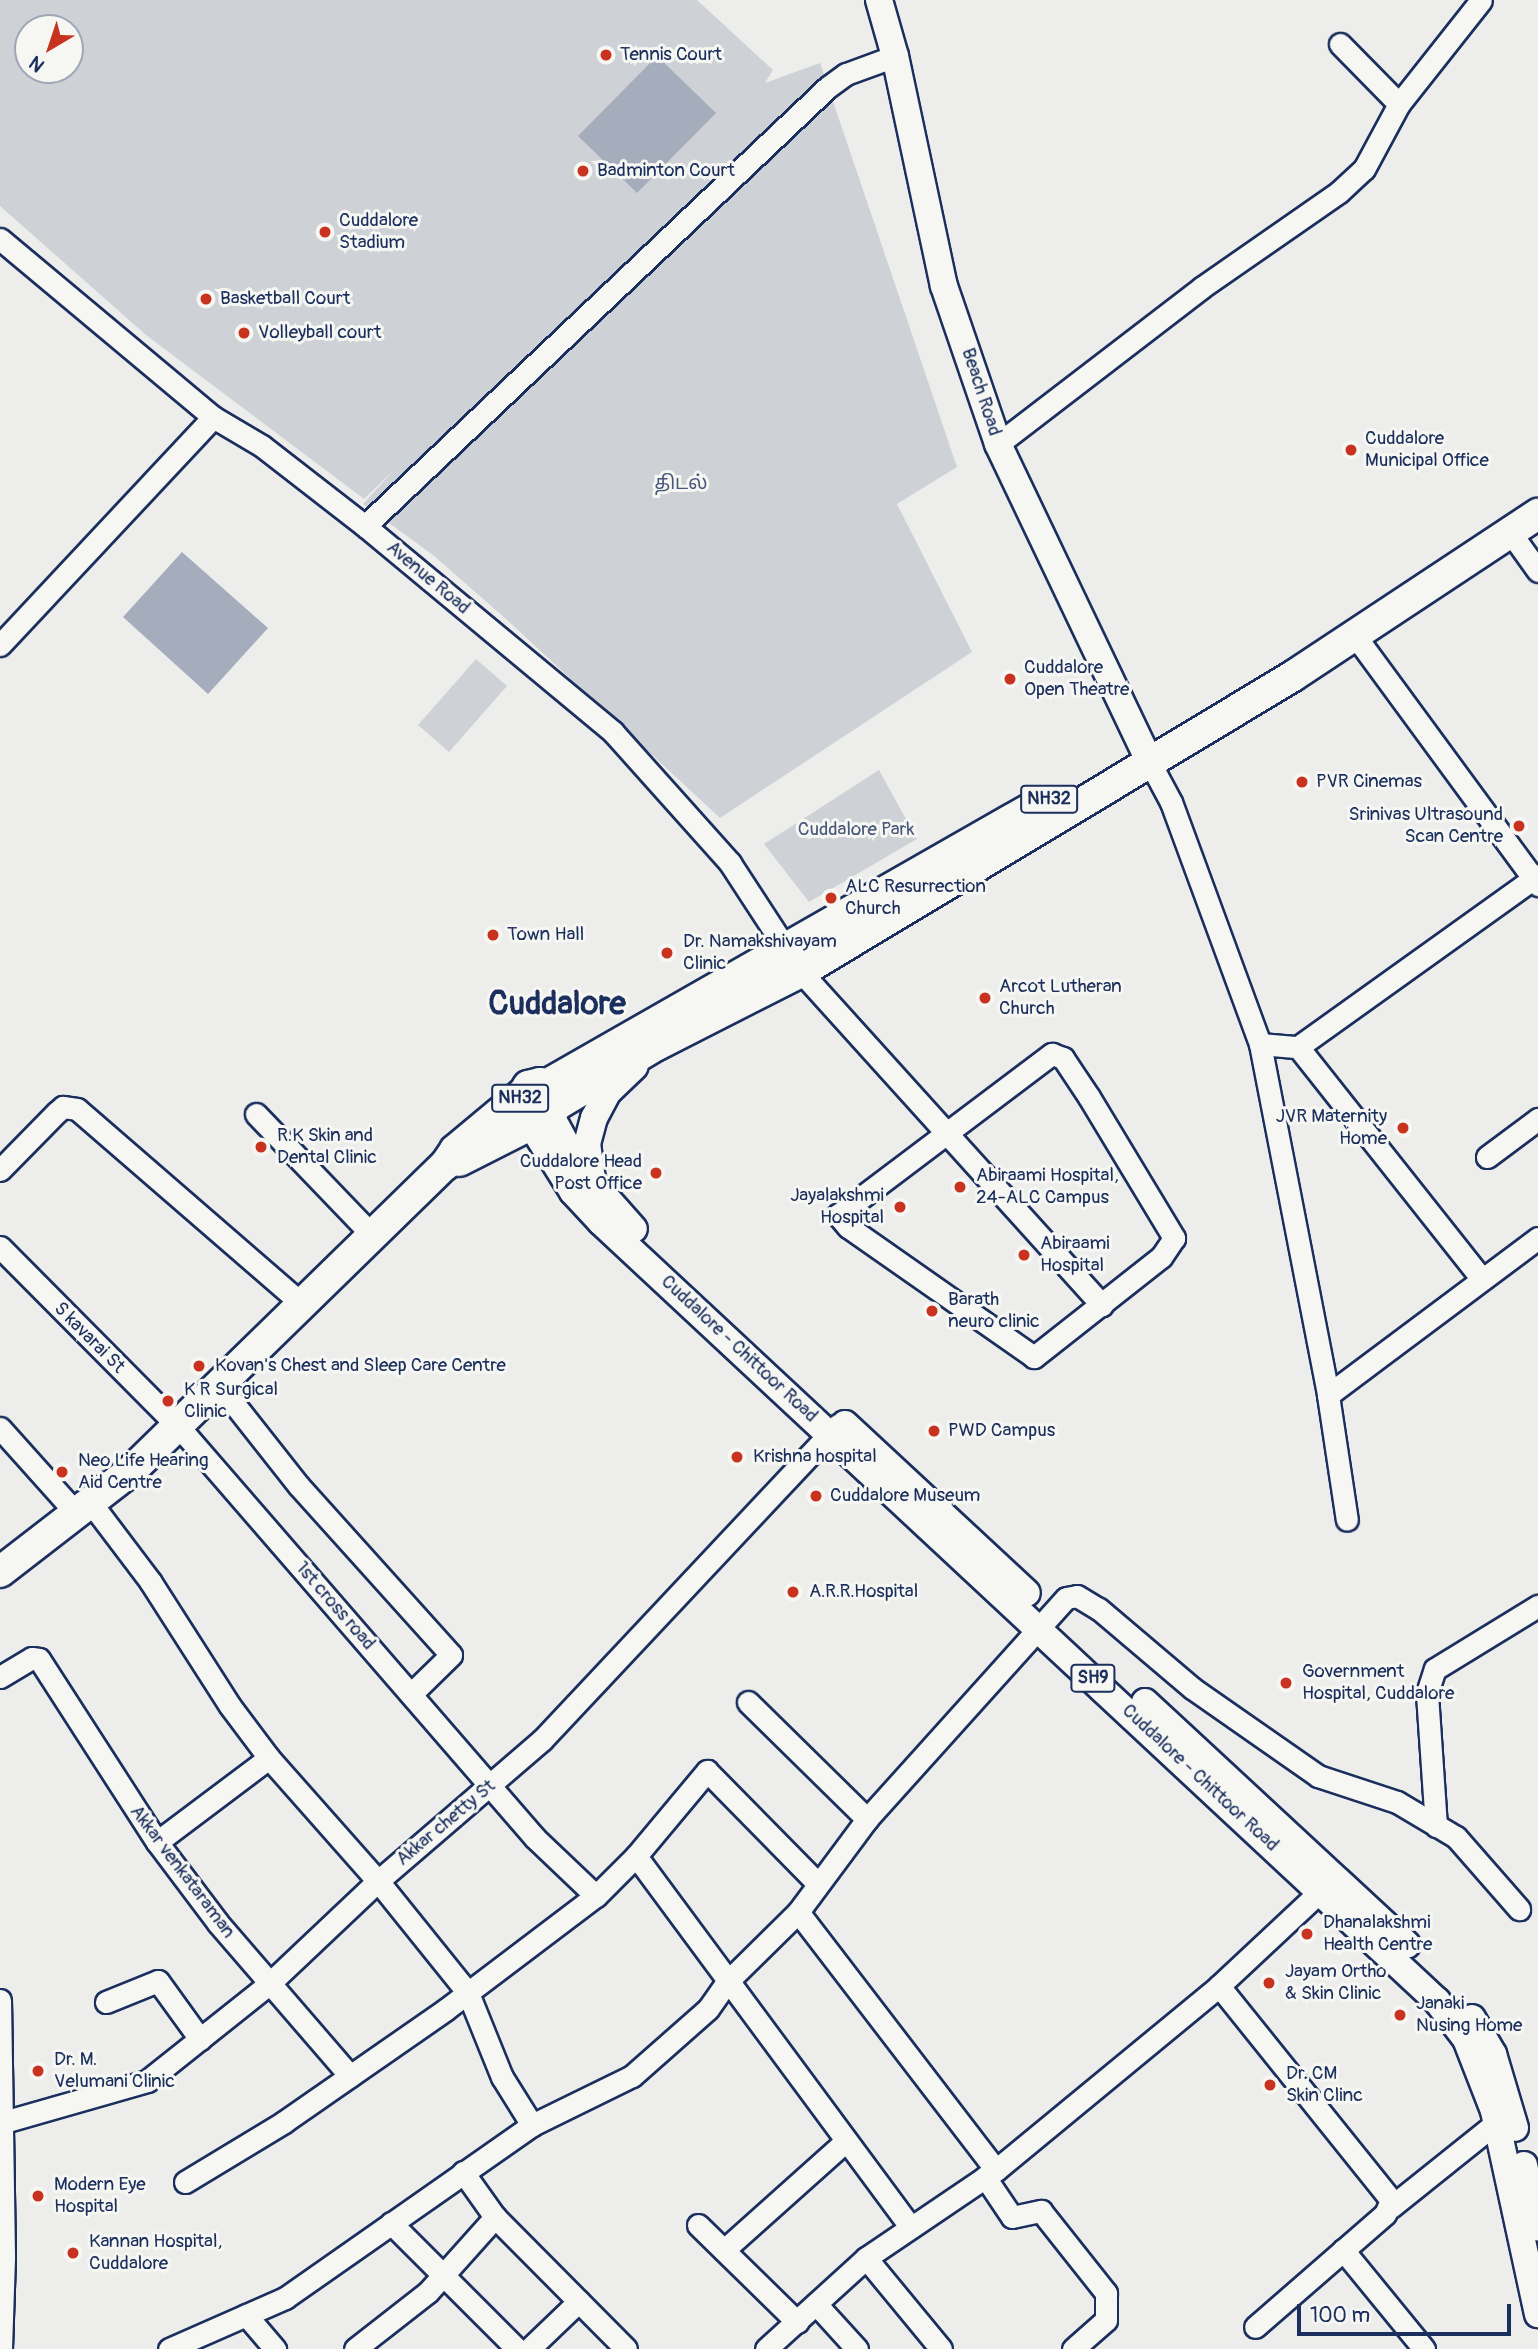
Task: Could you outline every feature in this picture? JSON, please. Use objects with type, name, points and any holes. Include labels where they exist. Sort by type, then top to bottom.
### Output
[{"type":"highway","name":"NH32","points":[[1145,753],[1331,632],[1538,492]]},
{"type":"highway","name":"NH32","points":[[0,1572],[84,1509],[179,1427],[445,1165],[455,1150],[657,1045],[794,960],[1145,753],[1356,637],[1538,514]]},
{"type":"highway","name":"NH32","points":[[445,1165],[497,1143],[646,1024],[794,960]]},
{"type":"main road","name":"Beach Road","points":[[879,0],[895,56],[944,286],[998,444],[1145,753]]},
{"type":"main road","points":[[584,1189],[587,1144],[594,1118],[608,1092],[657,1045]]},
{"type":"main road","name":"Cuddalore - Chittoor Road","points":[[538,1108],[584,1189],[836,1428],[1329,1884],[1400,1963],[1466,2039],[1505,2120],[1538,2227]]},
{"type":"main road","points":[[497,1143],[528,1148],[584,1189]]},
{"type":"main road","name":"Cuddalore - Chittoor Road","points":[[1505,2120],[1538,2314]]},
{"type":"street","points":[[998,444],[1201,288],[1339,192],[1364,169],[1399,104],[1481,0]]},
{"type":"street","points":[[1340,44],[1399,104]]},
{"type":"street","points":[[365,526],[821,93],[846,74],[895,56]]},
{"type":"street","name":"Avenue Road","points":[[0,239],[212,417],[262,446],[365,526],[613,732],[730,863],[794,960],[943,1133],[1102,1305]]},
{"type":"street","points":[[0,645],[212,417]]},
{"type":"street","points":[[1510,532],[1538,571]]},
{"type":"street","points":[[1260,1044],[1298,1047],[1536,880],[1356,637]]},
{"type":"street","points":[[1145,753],[1171,802],[1260,1044],[1328,1395],[1347,1520]]},
{"type":"street","points":[[1298,1047],[1482,1279]]},
{"type":"street","points":[[1052,1054],[1063,1058],[1174,1238],[1161,1256],[1034,1357],[848,1227],[838,1215],[943,1133],[1052,1054]]},
{"type":"street","points":[[0,1170],[57,1112],[64,1107],[77,1109],[302,1304]]},
{"type":"street","points":[[256,1114],[372,1235]]},
{"type":"street","points":[[1487,1157],[1538,1119]]},
{"type":"street","points":[[1328,1395],[1538,1238]]},
{"type":"street","name":"S kavarai St","points":[[0,1247],[179,1427]]},
{"type":"street","points":[[220,1386],[299,1486],[451,1656],[411,1694]]},
{"type":"street","name":"1st cross road","points":[[179,1427],[535,1838],[596,1896]]},
{"type":"street","points":[[0,1428],[84,1509],[150,1581],[230,1706],[269,1758],[378,1881],[468,1993],[502,2077],[532,2125]]},
{"type":"street","name":"Akkar chetty St","points":[[1,2123],[147,2081],[269,1984],[378,1881],[542,1740],[836,1428]]},
{"type":"street","points":[[169,2349],[285,2298],[532,2125],[632,2076],[708,2009],[726,1983],[798,1912],[867,1819],[1066,1598],[1077,1596],[1088,1602],[1192,1688],[1318,1776],[1397,1802],[1456,1837],[1519,1909]]},
{"type":"street","points":[[1436,1826],[1427,1693],[1435,1668],[1538,1606]]},
{"type":"street","name":"Akkar venkataraman","points":[[0,1677],[32,1658],[39,1659],[157,1842],[269,1984],[350,2076]]},
{"type":"street","points":[[748,1702],[867,1819]]},
{"type":"street","points":[[157,1842],[269,1758]]},
{"type":"street","points":[[185,2182],[350,2076],[468,1993],[596,1896],[636,1856],[707,1771],[818,1884]]},
{"type":"street","points":[[636,1856],[726,1983],[911,2227]]},
{"type":"street","points":[[771,2347],[866,2258],[991,2174],[1219,1986],[1329,1884]]},
{"type":"street","points":[[798,1912],[991,2174],[1012,2217],[1041,2211],[1106,2292],[1106,2320],[1073,2349]]},
{"type":"street","points":[[106,2002],[158,1982],[200,2039]]},
{"type":"street","points":[[1219,1986],[1385,2190],[1391,2207]]},
{"type":"street","points":[[0,2000],[1,2349]]},
{"type":"street","points":[[1255,2327],[1391,2207],[1505,2120]]},
{"type":"street","points":[[724,2250],[845,2142]]},
{"type":"street","points":[[463,2172],[495,2217],[626,2349]]},
{"type":"street","points":[[355,2349],[428,2292],[495,2217]]},
{"type":"street","points":[[391,2223],[517,2349]]},
{"type":"street","points":[[698,2225],[797,2322]]},
{"type":"street","points":[[1343,2250],[1424,2349]]},
{"type":"street","points":[[866,2258],[940,2349]]},
{"type":"street","points":[[529,2349],[579,2301]]},
{"type":"street","points":[[816,2304],[857,2349]]},
{"type":"street","points":[[246,2315],[275,2349]]},
{"type":"green space","name":"திடல்","points":[[0,0],[697,0],[773,70],[765,83],[820,63],[957,467],[897,504],[972,652],[720,818],[506,619],[433,555],[363,504],[394,470],[364,499],[146,335],[0,206]]},
{"type":"green space","points":[[476,659],[507,686],[449,752],[418,725]]},
{"type":"green space","name":"Cuddalore Park","points":[[879,770],[917,839],[809,902],[764,844]]},
{"type":"water","points":[[657,56],[716,113],[637,193],[578,136]]},
{"type":"water","points":[[182,552],[268,628],[208,694],[123,617]]},
{"type":"place","name":"Tennis Court","points":[[606,55]]},
{"type":"place","name":"Badminton Court","points":[[583,171]]},
{"type":"place","name":"Cuddalore Stadium","points":[[325,232]]},
{"type":"place","name":"Basketball Court","points":[[206,299]]},
{"type":"place","name":"Volleyball court","points":[[244,333]]},
{"type":"place","name":"Cuddalore Municipal Office","points":[[1351,450]]},
{"type":"place","name":"Cuddalore Open Theatre","points":[[1010,679]]},
{"type":"place","name":"PVR Cinemas","points":[[1302,782]]},
{"type":"place","name":"Srinivas Ultrasound Scan Centre","points":[[1519,826]]},
{"type":"place","name":"ALC Resurrection Church","points":[[831,898]]},
{"type":"place","name":"Town Hall","points":[[493,935]]},
{"type":"place","name":"Dr. Namakshivayam Clinic","points":[[667,953]]},
{"type":"place","name":"Arcot Lutheran Church","points":[[985,998]]},
{"type":"place","name":"JVR Maternity Home","points":[[1403,1128]]},
{"type":"place","name":"R.K Skin and Dental Clinic","points":[[261,1147]]},
{"type":"place","name":"Cuddalore Head Post Office","points":[[656,1173]]},
{"type":"place","name":"Abiraami Hospital, 24-ALC Campus","points":[[960,1187]]},
{"type":"place","name":"Jayalakshmi Hospital","points":[[900,1207]]},
{"type":"place","name":"Abiraami Hospital","points":[[1024,1255]]},
{"type":"place","name":"Barath neuro clinic","points":[[932,1311]]},
{"type":"place","name":"Kovan's Chest and Sleep Care Centre","points":[[199,1366]]},
{"type":"place","name":"K R Surgical Clinic","points":[[168,1401]]},
{"type":"place","name":"PWD Campus","points":[[934,1431]]},
{"type":"place","name":"Krishna hospital","points":[[737,1457]]},
{"type":"place","name":"Neo Life Hearing Aid Centre","points":[[62,1472]]},
{"type":"place","name":"Cuddalore Museum","points":[[816,1496]]},
{"type":"place","name":"A.R.R.Hospital","points":[[793,1592]]},
{"type":"place","name":"Government Hospital, Cuddalore","points":[[1286,1683]]},
{"type":"place","name":"Dhanalakshmi Health Centre","points":[[1307,1934]]},
{"type":"place","name":"Jayam Ortho & Skin Clinic","points":[[1269,1983]]},
{"type":"place","name":"Janaki Nusing Home","points":[[1400,2015]]},
{"type":"place","name":"Dr. M. Velumani Clinic","points":[[38,2071]]},
{"type":"place","name":"Dr. CM Skin Clinc","points":[[1270,2085]]},
{"type":"place","name":"Modern Eye Hospital","points":[[38,2196]]},
{"type":"place","name":"Kannan Hospital, Cuddalore","points":[[73,2253]]},
{"type":"district","name":"Cuddalore","points":[[557,1004]]}]
